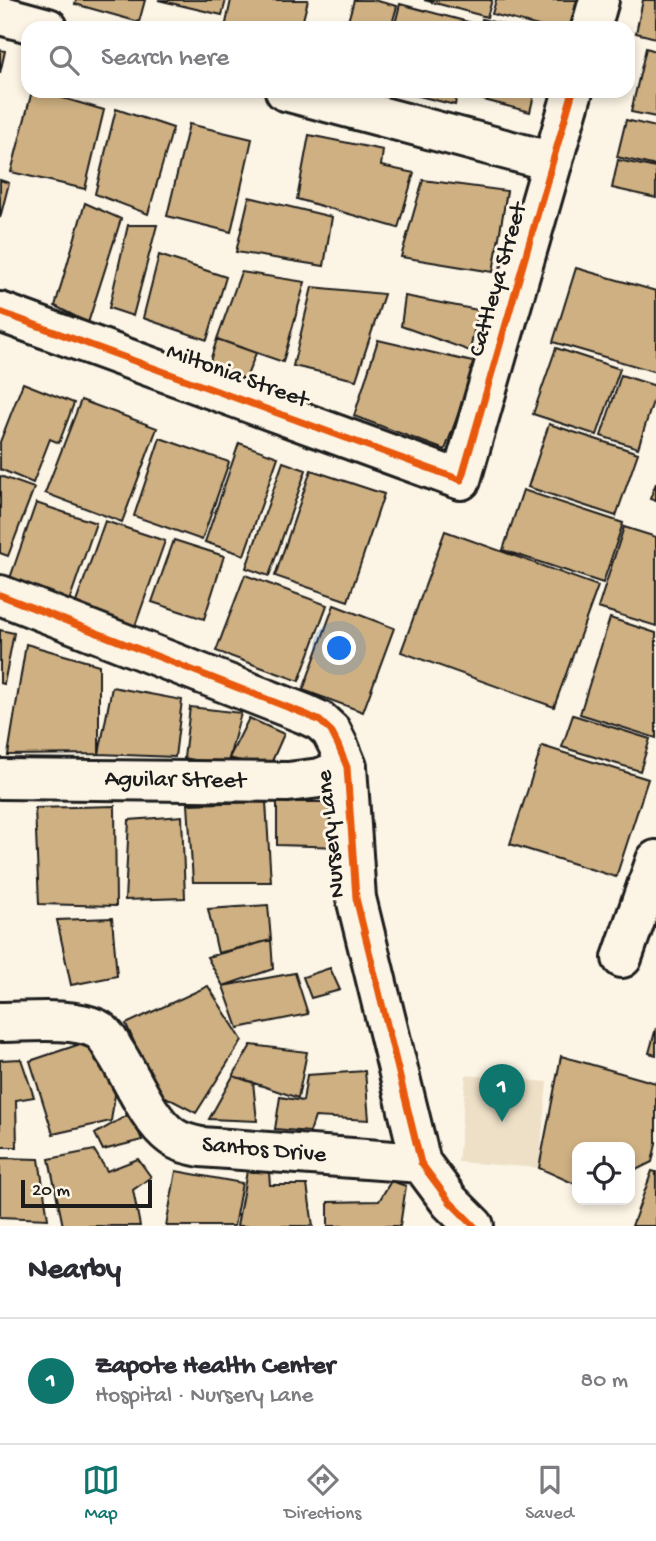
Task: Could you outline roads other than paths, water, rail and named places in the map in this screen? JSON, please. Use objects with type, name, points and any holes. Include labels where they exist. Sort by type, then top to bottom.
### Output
[{"type":"street","points":[[593,21],[599,0]]},
{"type":"street","points":[[0,15],[22,21]]},
{"type":"street","points":[[311,98],[553,162]]},
{"type":"street","name":"Cattleya Street","points":[[461,480],[571,98]]},
{"type":"street","name":"Miltonia Street","points":[[0,312],[461,480]]},
{"type":"street","name":"Nursery Lane","points":[[0,595],[320,721],[331,731],[347,767],[356,898],[421,1163],[450,1202],[474,1226]]},
{"type":"street","name":"Aguilar Street","points":[[0,779],[288,782],[320,778],[347,767]]},
{"type":"street","points":[[622,958],[656,860]]},
{"type":"street","name":"Santos Drive","points":[[0,1022],[68,1022],[101,1031],[160,1126],[173,1138],[187,1144],[421,1163]]},
{"type":"place","name":"Zapote Health Center","points":[[502,1122]]}]
